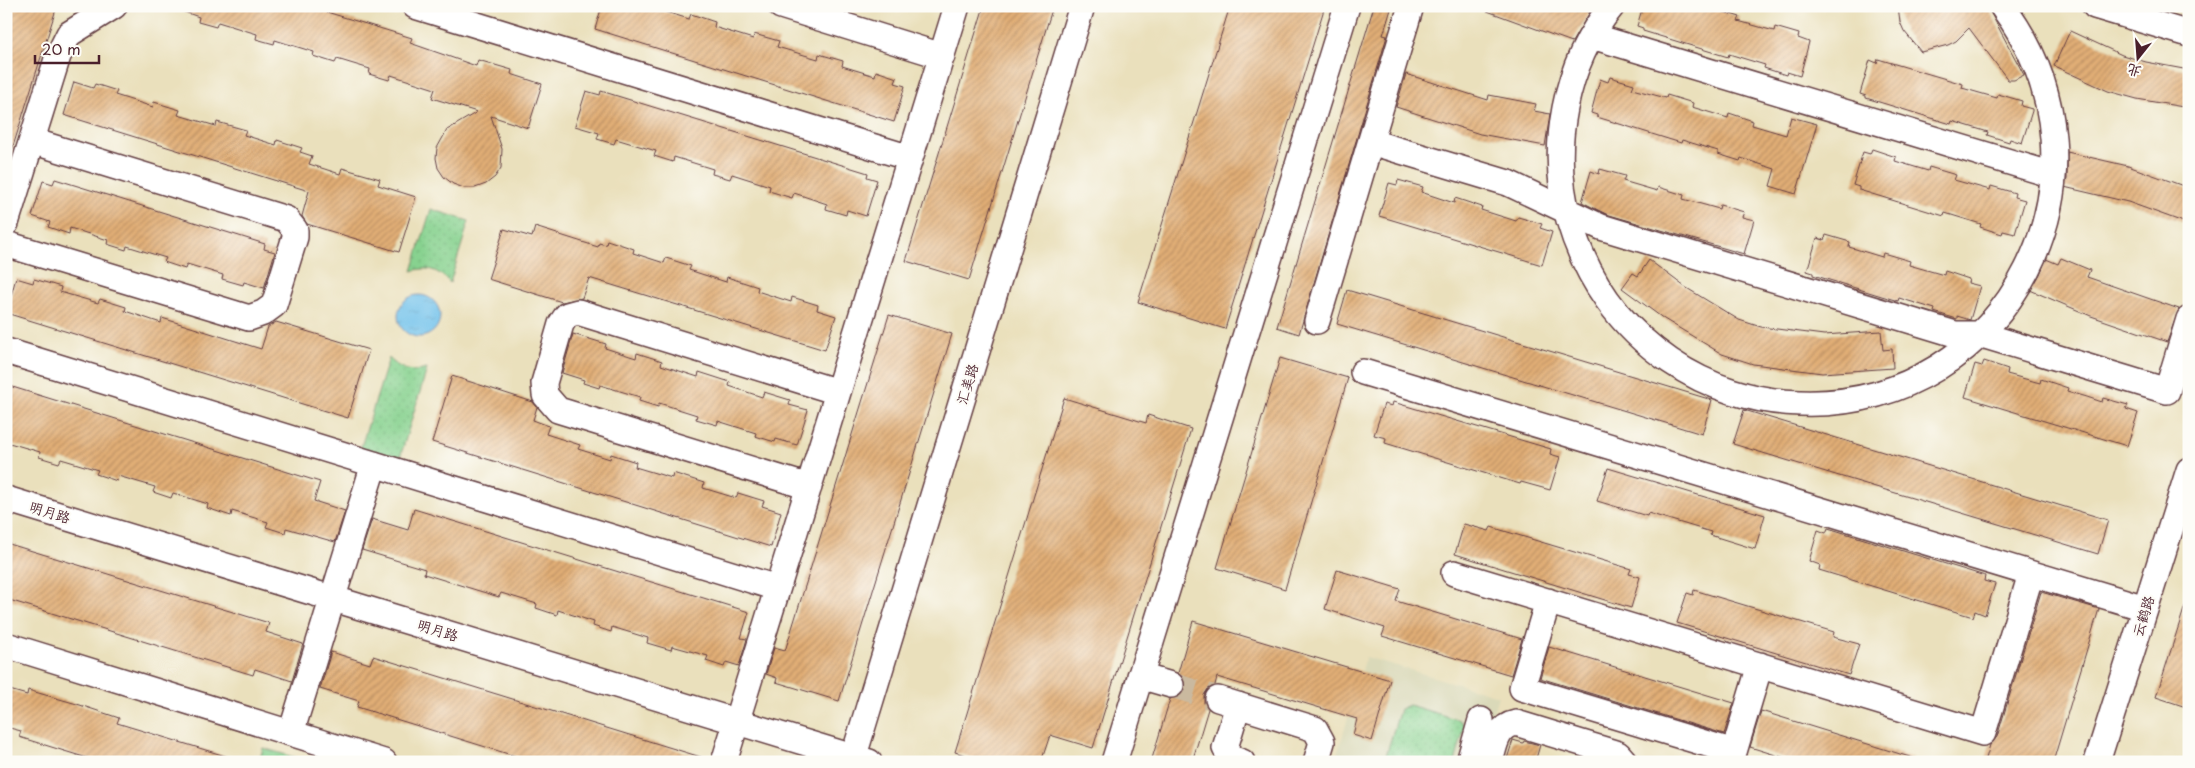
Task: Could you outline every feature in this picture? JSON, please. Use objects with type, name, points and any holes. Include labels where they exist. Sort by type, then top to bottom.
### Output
[{"type":"street","points":[[6,223],[58,56],[69,34],[114,6]]},
{"type":"street","points":[[415,6],[910,158]]},
{"type":"street","points":[[781,6],[942,56]]},
{"type":"street","points":[[724,762],[957,6]]},
{"type":"street","name":"汇美路","points":[[858,760],[1082,6]]},
{"type":"street","points":[[1114,762],[1347,6]]},
{"type":"street","points":[[1317,321],[1411,6]]},
{"type":"street","points":[[1612,6],[1592,36],[1572,81],[1562,132],[1561,168],[1567,211],[1584,263],[1598,288],[1627,325],[1655,351],[1679,367],[1730,391],[1758,398],[1795,403],[1843,401],[1871,395],[1898,387],[1924,375],[1948,360],[1979,334],[2010,298],[2026,273],[2038,246],[2047,218],[2053,175],[2053,130],[2042,82],[2028,46],[2002,6]]},
{"type":"street","points":[[2096,6],[2189,34]]},
{"type":"street","points":[[1592,36],[2053,175]]},
{"type":"street","points":[[6,244],[249,318],[264,313],[274,305],[295,237],[295,230],[286,219],[32,141]]},
{"type":"street","points":[[1371,142],[1508,183],[1601,227],[1955,334],[1979,334],[2167,391],[2189,319]]},
{"type":"street","points":[[808,487],[558,410],[545,395],[544,383],[561,324],[567,315],[578,312],[838,392]]},
{"type":"street","points":[[6,351],[778,588]]},
{"type":"street","points":[[1364,372],[2145,608]]},
{"type":"street","points":[[291,733],[374,464]]},
{"type":"street","name":"云鹤路","points":[[2097,762],[2189,470]]},
{"type":"street","name":"明月路","points":[[6,499],[736,721],[858,760]]},
{"type":"street","points":[[1454,573],[1983,733],[2031,574]]},
{"type":"street","points":[[1548,601],[1522,688],[1540,694],[1734,752],[1760,665]]},
{"type":"street","points":[[6,646],[384,762]]},
{"type":"street","points":[[1140,676],[1171,685]]},
{"type":"street","points":[[1242,762],[1231,758],[1225,748],[1228,702],[1315,729],[1322,742],[1316,762]]},
{"type":"street","points":[[1469,762],[1482,720]]},
{"type":"street","points":[[1490,762],[1499,733],[1506,725],[1516,723],[1618,754],[1625,762]]},
{"type":"shaded area","points":[[1366,657],[1498,696],[1478,762],[1335,762]]},
{"type":"green space","points":[[431,209],[469,221],[450,283],[433,270],[412,271]]},
{"type":"green space","points":[[389,358],[406,369],[416,371],[427,369],[399,461],[360,450]]},
{"type":"green space","points":[[1409,705],[1459,720],[1464,724],[1455,762],[1384,762],[1400,709]]},
{"type":"green space","points":[[263,748],[310,762],[259,762]]},
{"type":"water","points":[[423,295],[431,298],[437,304],[440,316],[437,328],[431,334],[415,337],[407,334],[401,328],[398,312],[401,304],[407,298]]},
{"type":"building","points":[[6,6],[57,6],[10,156],[6,156]]},
{"type":"building","points":[[180,6],[307,6],[412,38],[410,43],[476,66],[478,60],[512,70],[511,74],[542,84],[528,128],[491,116],[502,149],[501,168],[495,177],[486,184],[475,188],[464,188],[453,184],[444,177],[438,168],[437,148],[447,130],[477,112],[432,98],[435,89],[391,75],[389,80],[369,74],[370,69],[337,59],[335,63],[313,56],[314,52],[275,40],[274,44],[256,39],[257,34],[218,22],[216,27],[198,22],[199,17],[179,10]]},
{"type":"building","points":[[602,6],[646,6],[689,19],[691,14],[715,22],[714,27],[753,39],[754,34],[779,41],[777,47],[818,59],[819,54],[843,61],[842,66],[875,76],[876,71],[897,78],[895,83],[905,86],[894,122],[595,29]]},
{"type":"building","points":[[984,6],[1053,6],[969,280],[906,261]]},
{"type":"building","points":[[1230,6],[1325,6],[1225,329],[1138,302]]},
{"type":"building","points":[[1374,6],[1392,6],[1383,35],[1387,36],[1299,334],[1277,327]]},
{"type":"building","points":[[1479,6],[1574,6],[1590,12],[1572,42],[1479,8]]},
{"type":"building","points":[[1643,6],[1705,6],[1740,17],[1738,21],[1774,31],[1775,27],[1799,34],[1798,38],[1809,42],[1800,76],[1787,72],[1786,75],[1764,68],[1765,65],[1729,54],[1728,57],[1643,31],[1643,28],[1637,26]]},
{"type":"building","points":[[1898,6],[1987,6],[2024,75],[2014,80],[2008,80],[1969,28],[1956,41],[1948,45],[1921,52],[1904,31],[1900,22]]},
{"type":"building","points":[[2070,31],[2122,55],[2146,62],[2189,70],[2189,108],[2137,99],[2108,91],[2054,66]]},
{"type":"building","points":[[1878,59],[1963,84],[1962,88],[1997,98],[1998,94],[2022,101],[2021,106],[2032,109],[2032,111],[2022,143],[2010,139],[2009,142],[1987,135],[1988,132],[1952,121],[1951,124],[1866,98],[1866,96],[1860,94],[1870,60],[1877,63]]},
{"type":"building","points":[[1406,74],[1488,100],[1489,95],[1536,104],[1534,111],[1550,114],[1545,146],[1480,134],[1396,107]]},
{"type":"building","points":[[1610,77],[1634,84],[1632,89],[1666,98],[1667,95],[1693,103],[1692,107],[1728,118],[1729,113],[1753,121],[1752,125],[1786,135],[1791,117],[1817,124],[1796,194],[1770,186],[1775,169],[1741,158],[1740,161],[1718,154],[1718,151],[1682,140],[1681,143],[1597,117],[1597,115],[1591,113],[1600,79],[1608,82]]},
{"type":"building","points":[[74,82],[93,88],[95,84],[117,91],[115,95],[153,107],[154,102],[180,110],[178,115],[216,126],[217,122],[246,130],[244,135],[276,145],[277,140],[302,148],[300,152],[312,156],[309,164],[340,174],[342,168],[380,179],[378,185],[416,197],[399,252],[307,224],[302,216],[309,191],[64,115]]},
{"type":"building","points":[[586,91],[600,95],[601,91],[868,173],[867,177],[877,180],[866,216],[847,210],[846,215],[826,209],[827,204],[794,193],[792,198],[769,191],[770,186],[732,174],[730,179],[712,174],[713,169],[674,157],[673,162],[654,156],[656,151],[616,139],[614,144],[597,139],[599,133],[575,126]]},
{"type":"building","points":[[1872,149],[1896,157],[1895,161],[1928,171],[1929,167],[1956,175],[1954,180],[1990,190],[1991,186],[2015,193],[2014,197],[2025,200],[2015,234],[2003,231],[2002,234],[1980,227],[1981,224],[1945,213],[1944,216],[1859,190],[1859,187],[1853,185],[1863,152],[1870,154]]},
{"type":"building","points":[[2067,152],[2128,166],[2189,188],[2189,224],[2128,202],[2064,187],[2067,179]]},
{"type":"building","points":[[1600,169],[1625,176],[1623,181],[1657,191],[1658,187],[1684,195],[1683,199],[1719,209],[1720,205],[1744,212],[1742,217],[1754,220],[1744,254],[1606,214],[1582,202],[1591,171],[1599,174]]},
{"type":"building","points":[[55,179],[265,244],[264,249],[275,252],[264,288],[244,282],[243,285],[222,279],[223,275],[187,264],[185,269],[164,262],[166,258],[127,246],[126,250],[107,244],[108,240],[70,228],[69,234],[48,227],[50,222],[32,216],[43,181],[53,184]]},
{"type":"building","points":[[1398,180],[1423,187],[1421,192],[1454,203],[1455,198],[1482,207],[1481,210],[1516,221],[1518,217],[1542,224],[1540,228],[1552,232],[1542,265],[1379,216],[1389,183],[1397,185]]},
{"type":"building","points":[[535,227],[598,247],[599,243],[606,245],[607,240],[634,249],[633,253],[664,263],[666,258],[691,266],[689,270],[726,282],[727,277],[758,287],[757,291],[791,302],[792,297],[818,305],[817,310],[836,316],[825,350],[589,278],[582,298],[562,302],[488,279],[504,229],[532,237]]},
{"type":"building","points":[[1826,235],[1850,242],[1849,247],[1882,257],[1883,253],[1910,261],[1909,265],[1944,275],[1945,271],[1969,279],[1968,283],[1980,286],[1970,320],[1957,316],[1957,319],[1934,312],[1935,309],[1899,298],[1898,301],[1813,275],[1813,273],[1807,271],[1817,238],[1824,240]]},
{"type":"building","points":[[2061,258],[2090,270],[2087,277],[2179,309],[2167,342],[2091,316],[2030,290],[2040,274],[2046,259],[2058,264]]},
{"type":"building","points":[[1649,260],[1685,287],[1739,320],[1761,327],[1824,335],[1881,331],[1883,350],[1892,349],[1893,368],[1822,373],[1753,364],[1722,354],[1664,319],[1622,288],[1633,273],[1638,276]]},
{"type":"building","points":[[16,278],[33,283],[34,279],[61,287],[60,292],[98,303],[100,299],[126,307],[125,311],[161,323],[162,318],[261,349],[268,327],[276,322],[369,350],[348,418],[6,313]]},
{"type":"building","points":[[1347,290],[1712,400],[1702,434],[1337,324]]},
{"type":"building","points":[[889,315],[952,334],[839,701],[776,682],[777,678],[766,674],[774,648],[785,651]]},
{"type":"building","points":[[573,334],[606,344],[605,348],[636,358],[637,353],[662,361],[661,365],[698,377],[699,372],[730,382],[729,386],[762,397],[764,392],[790,400],[789,405],[808,410],[797,445],[776,439],[775,442],[755,436],[756,433],[718,421],[717,425],[696,419],[697,415],[659,403],[658,407],[639,401],[640,397],[600,385],[599,388],[583,383],[584,380],[562,373]]},
{"type":"building","points":[[1280,358],[1348,378],[1285,589],[1217,568]]},
{"type":"building","points":[[1984,361],[2008,369],[2007,374],[2040,383],[2041,379],[2068,388],[2067,391],[2102,402],[2103,398],[2128,405],[2126,409],[2138,413],[2127,446],[1965,397],[1975,364],[1982,366]]},
{"type":"building","points":[[452,376],[533,402],[537,407],[533,420],[549,426],[546,434],[580,445],[578,449],[610,459],[611,454],[636,462],[635,467],[672,478],[673,473],[704,483],[703,488],[736,498],[738,493],[764,501],[762,506],[781,512],[771,547],[432,442]]},
{"type":"building","points":[[6,385],[320,482],[314,501],[345,511],[335,542],[286,528],[285,533],[266,527],[268,522],[232,511],[231,516],[207,508],[208,504],[173,493],[171,498],[153,492],[155,487],[118,476],[117,481],[96,474],[98,470],[61,459],[59,463],[39,457],[40,452],[6,442]]},
{"type":"building","points":[[1064,398],[1146,423],[1148,415],[1191,429],[1093,748],[1050,735],[1041,762],[987,762],[955,752]]},
{"type":"building","points":[[1393,402],[1551,449],[1550,454],[1560,457],[1550,490],[1521,482],[1520,484],[1385,443],[1386,438],[1374,435],[1384,404],[1392,406]]},
{"type":"building","points":[[1744,410],[2108,520],[2098,554],[1733,444]]},
{"type":"building","points":[[1608,468],[1765,515],[1755,549],[1710,535],[1711,532],[1648,513],[1647,516],[1597,501]]},
{"type":"building","points":[[414,509],[749,612],[741,638],[747,639],[739,666],[726,662],[724,667],[706,661],[708,656],[672,646],[671,650],[647,643],[648,638],[612,627],[611,632],[593,626],[594,622],[558,610],[557,615],[536,608],[537,604],[501,593],[499,597],[424,574],[425,569],[362,550],[372,519],[408,530]]},
{"type":"building","points":[[1464,524],[1489,531],[1491,527],[1631,569],[1629,574],[1640,577],[1631,608],[1455,554]]},
{"type":"building","points":[[1828,528],[1985,576],[1984,581],[1995,584],[1985,615],[1975,611],[1973,617],[1819,570],[1820,565],[1809,561],[1818,530],[1826,533]]},
{"type":"building","points":[[6,543],[269,623],[266,632],[303,644],[292,681],[255,669],[253,675],[6,599]]},
{"type":"building","points":[[1337,570],[1400,589],[1396,601],[1522,639],[1511,675],[1382,636],[1385,628],[1325,609]]},
{"type":"building","points":[[1694,590],[1834,632],[1833,637],[1859,644],[1849,675],[1677,623],[1687,593],[1693,595]]},
{"type":"building","points":[[2041,592],[2099,609],[2053,762],[1985,762],[1990,745],[1997,737]]},
{"type":"building","points":[[2185,606],[2189,606],[2189,708],[2156,697]]},
{"type":"building","points":[[1193,621],[1390,680],[1372,741],[1353,735],[1357,719],[1217,677],[1215,685],[1208,689],[1204,695],[1204,703],[1208,709],[1192,762],[1151,762],[1170,699],[1181,696],[1185,689],[1185,681],[1178,673]]},
{"type":"building","points":[[1549,647],[1734,703],[1724,734],[1540,678]]},
{"type":"building","points":[[331,652],[370,664],[373,656],[704,758],[704,762],[534,762],[357,707],[359,701],[320,689]]},
{"type":"building","points":[[6,689],[27,695],[28,690],[77,704],[119,718],[117,723],[232,758],[231,762],[100,762],[19,737],[21,731],[6,727]]},
{"type":"building","points":[[1761,711],[1913,758],[1913,762],[1798,762],[1750,747]]},
{"type":"building","points":[[1513,740],[1540,745],[1535,762],[1506,762]]},
{"type":"tunnel","points":[[1171,685],[1218,699]]}]
